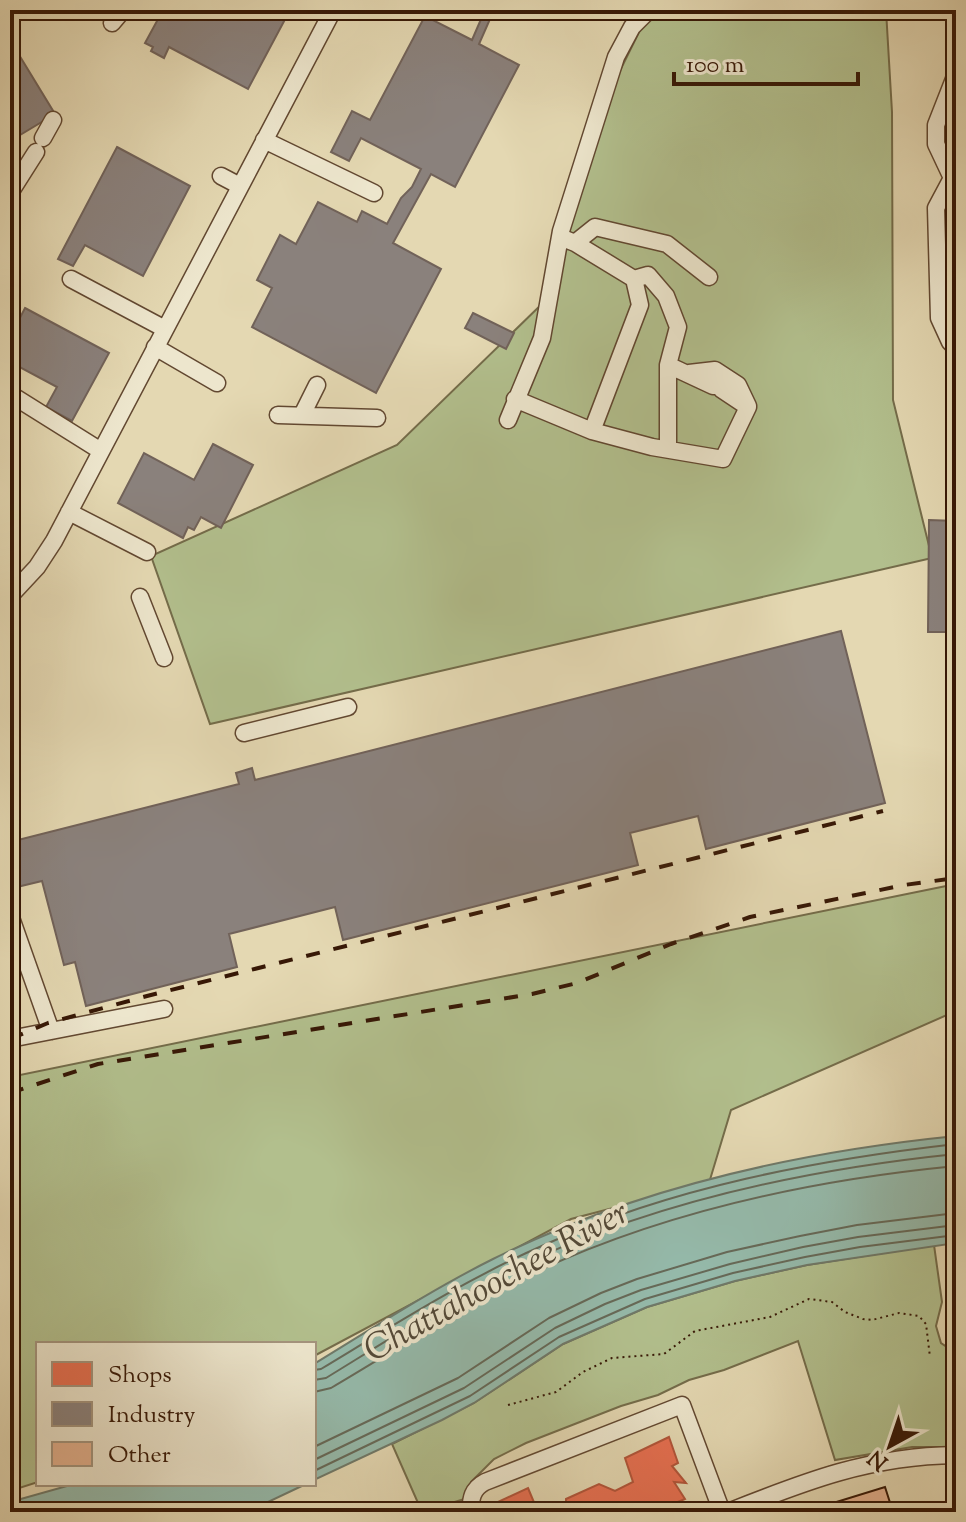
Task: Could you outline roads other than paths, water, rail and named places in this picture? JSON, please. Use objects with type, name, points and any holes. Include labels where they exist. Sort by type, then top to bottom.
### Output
[{"type":"street","points":[[10,596],[37,567],[69,512],[333,10]]},
{"type":"street","points":[[508,420],[542,338],[616,57],[643,16]]},
{"type":"street","points":[[953,342],[939,318],[936,208],[954,178],[936,144],[936,125],[956,74]]},
{"type":"street","points":[[10,193],[53,120]]},
{"type":"street","points":[[264,140],[374,193]]},
{"type":"street","points":[[304,160],[312,142]]},
{"type":"street","points":[[221,176],[240,186]]},
{"type":"street","points":[[568,240],[595,227],[667,244],[709,277]]},
{"type":"street","points":[[568,240],[634,279],[640,305],[592,431]]},
{"type":"street","points":[[634,279],[648,275],[666,296],[678,327],[668,365],[668,449]]},
{"type":"street","points":[[71,279],[165,329]]},
{"type":"street","points":[[155,347],[217,383]]},
{"type":"street","points":[[668,365],[717,387],[748,407]]},
{"type":"street","points":[[687,373],[715,370],[738,385],[748,407]]},
{"type":"street","points":[[302,415],[317,385]]},
{"type":"street","points":[[10,394],[101,451]]},
{"type":"street","points":[[515,399],[592,431],[723,459],[748,407]]},
{"type":"street","points":[[278,415],[377,418]]},
{"type":"street","points":[[69,512],[147,552]]},
{"type":"street","points":[[140,597],[164,658]]},
{"type":"street","points":[[244,733],[348,707]]},
{"type":"street","points":[[10,915],[51,1031]]},
{"type":"street","points":[[10,1039],[164,1009]]},
{"type":"street","points":[[470,1512],[471,1497],[476,1487],[485,1482],[682,1405],[725,1512],[842,1469],[909,1457],[956,1455]]},
{"type":"water","name":"Chattahoochee River","points":[[956,1136],[956,1243],[807,1265],[735,1281],[647,1307],[563,1344],[474,1403],[316,1479],[316,1363],[402,1310],[493,1259],[603,1212],[660,1193],[777,1163]]},
{"type":"water","points":[[67,1486],[302,1486],[247,1512],[10,1512],[10,1502]]},
{"type":"railway","points":[[10,1039],[48,1023],[147,996],[883,811]]},
{"type":"railway","points":[[10,1093],[98,1064],[532,994],[577,983],[671,944],[750,917],[904,885],[956,878]]}]
